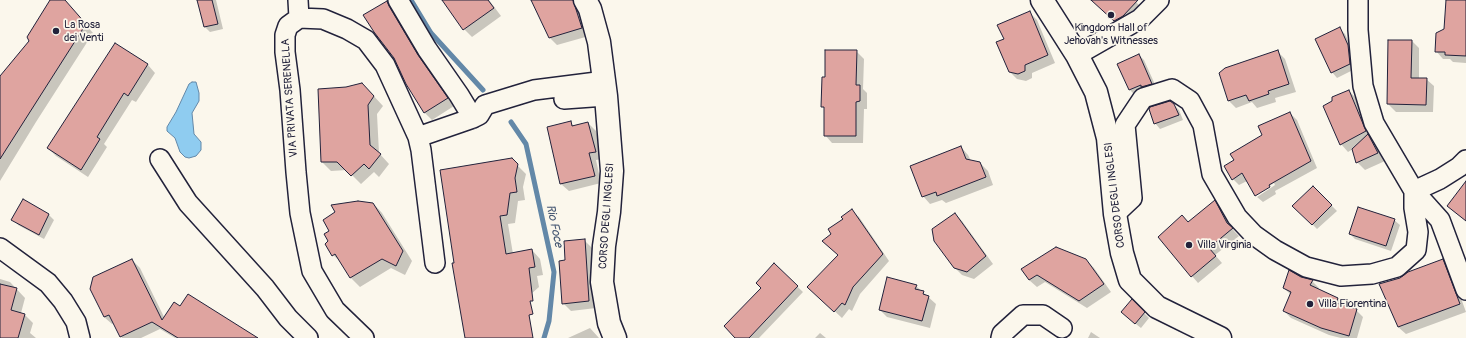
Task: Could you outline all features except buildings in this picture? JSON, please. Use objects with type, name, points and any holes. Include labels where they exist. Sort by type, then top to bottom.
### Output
[{"type":"main road","name":"CORSO DEGLI INGLESI","points":[[585,0],[590,9],[599,42],[606,88],[612,171],[609,212],[604,246],[602,282],[609,323],[615,338]]},
{"type":"main road","name":"CORSO DEGLI INGLESI","points":[[1042,0],[1077,55],[1096,92],[1108,138],[1115,214],[1122,253],[1130,280],[1157,307],[1220,338]]},
{"type":"street","points":[[398,0],[427,48],[459,95],[476,116]]},
{"type":"street","points":[[1077,55],[1140,19],[1159,0]]},
{"type":"street","points":[[1358,0],[1358,30],[1364,86],[1374,123],[1414,191],[1440,220],[1466,290]]},
{"type":"street","name":"VIA PRIVATA SERENELLA","points":[[364,338],[335,310],[312,271],[307,252],[300,206],[290,90],[285,52],[285,35],[288,26],[299,9],[347,29],[366,40],[385,65],[418,137],[421,150],[435,262]]},
{"type":"street","points":[[418,137],[476,116],[485,105],[534,90],[606,88]]},
{"type":"street","points":[[1115,214],[1132,198],[1125,125],[1143,98],[1172,89],[1190,101],[1203,125],[1212,174],[1237,216],[1254,235],[1275,250],[1306,267],[1341,276],[1372,274],[1397,267],[1416,250],[1418,232],[1414,208],[1414,191]]},
{"type":"street","points":[[160,159],[188,203],[265,288],[288,318],[308,338]]},
{"type":"street","points":[[1414,191],[1440,179],[1459,167],[1466,160]]},
{"type":"street","points":[[0,248],[48,283],[63,301],[76,322],[80,338]]},
{"type":"street","points":[[1001,338],[1002,334],[1023,315],[1043,315],[1062,328]]},
{"type":"water","points":[[196,82],[199,93],[199,101],[192,113],[194,134],[201,142],[201,150],[196,156],[189,158],[185,157],[180,152],[175,138],[167,131],[167,127],[189,84]]},
{"type":"waterway","name":"Rio Foce","points":[[411,0],[431,33],[483,90]]},
{"type":"waterway","name":"Rio Foce","points":[[511,122],[526,144],[554,272],[549,321],[544,338]]},
{"type":"place","name":"Kingdom Hall of Jehovah's Witnesses","points":[[1111,15]]},
{"type":"place","name":"La Rosa dei Venti","points":[[56,31]]},
{"type":"place","name":"Villa Virginia","points":[[1189,245]]},
{"type":"place","name":"Villa Fiorentina","points":[[1310,304]]}]
